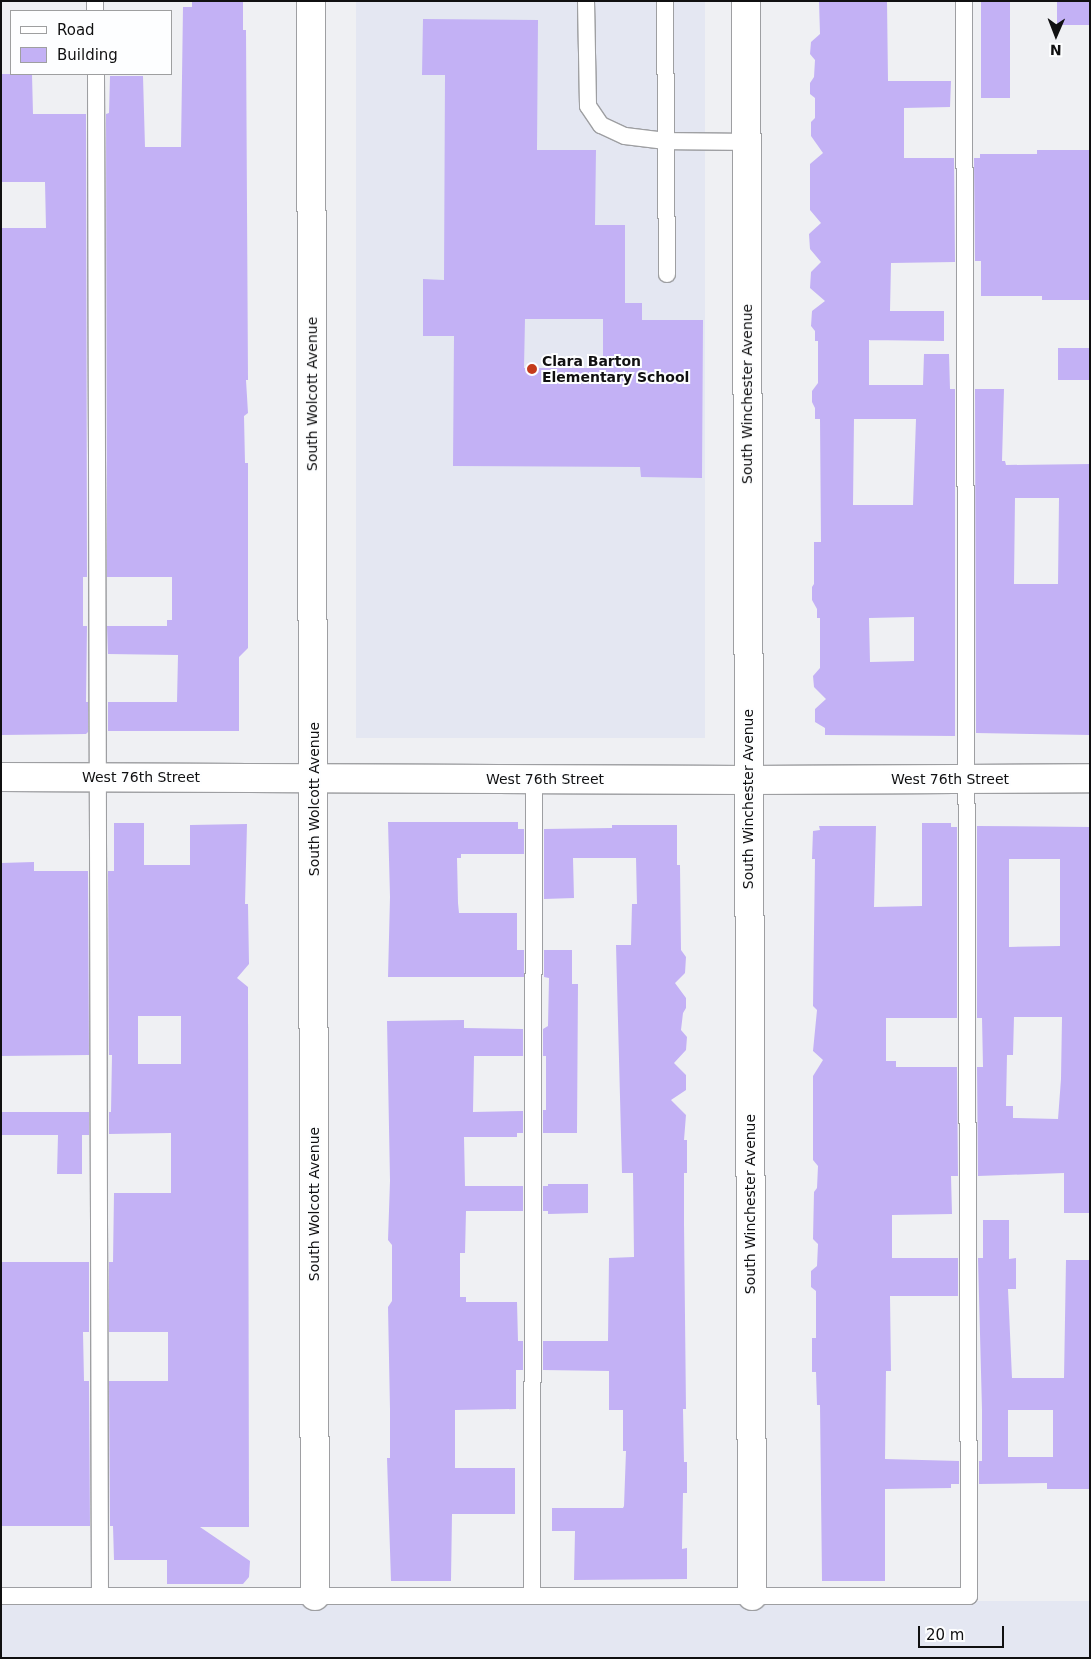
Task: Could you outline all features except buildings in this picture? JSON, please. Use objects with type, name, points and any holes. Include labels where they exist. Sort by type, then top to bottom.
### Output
[{"type":"street","name":"South Wolcott Avenue","points":[[311,1],[315,1596]]},
{"type":"street","name":"South Winchester Avenue","points":[[746,1],[752,1596]]},
{"type":"street","name":"West 76th Street","points":[[1,777],[748,780],[1090,778]]},
{"type":"lane","points":[[586,1],[588,106],[601,125],[625,136],[666,141],[746,142]]},
{"type":"lane","points":[[665,1],[667,274]]},
{"type":"lane","points":[[1,1596],[969,1596],[964,1]]},
{"type":"lane","points":[[96,75],[100,1596]]},
{"type":"lane","points":[[532,1596],[534,779]]},
{"type":"shaded area","name":"Clara Barton Elementary School","points":[[356,1],[705,1],[705,738],[356,738]]},
{"type":"shaded area","points":[[1,1601],[1090,1601],[1090,1658],[1,1658]]},
{"type":"place","name":"Clara Barton Elementary School","points":[[532,369]]}]
